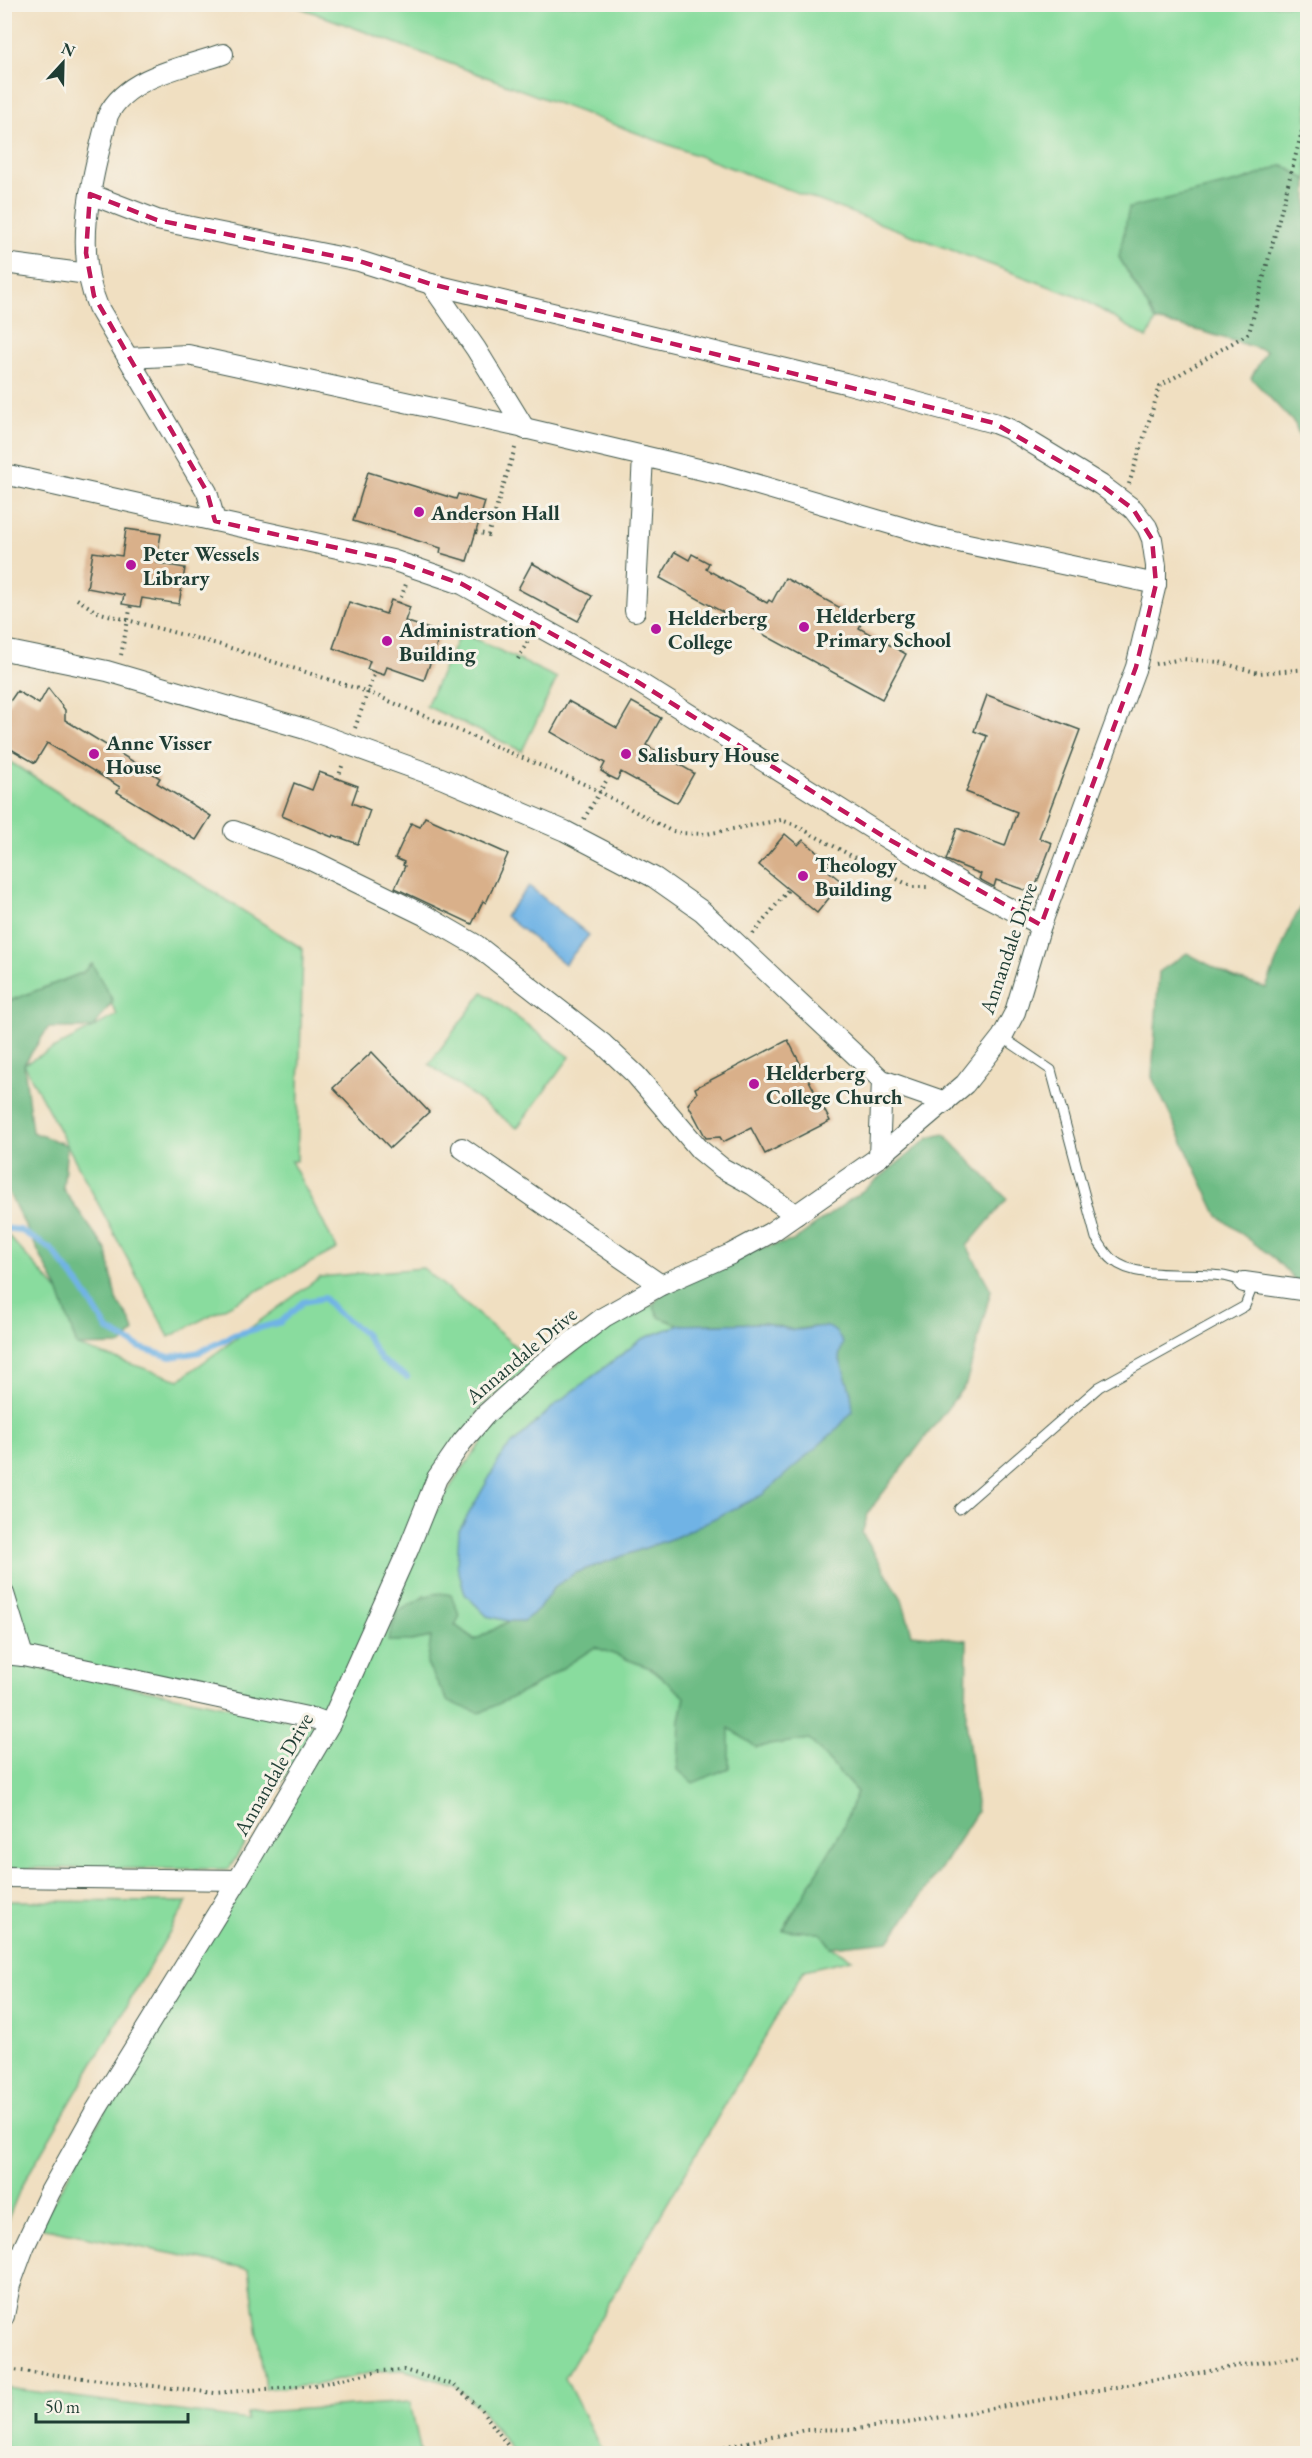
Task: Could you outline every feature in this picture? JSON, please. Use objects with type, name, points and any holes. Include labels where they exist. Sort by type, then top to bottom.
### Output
[{"type":"street","points":[[215,521],[207,492],[98,307],[88,274],[86,253],[90,194],[108,115],[120,96],[157,76],[223,54]]},
{"type":"street","name":"Annandale Drive","points":[[4,2316],[10,2285],[24,2247],[50,2192],[96,2110],[238,1880],[330,1724],[408,1550],[437,1478],[462,1442],[486,1414],[537,1368],[604,1317],[661,1285],[731,1254],[796,1215],[879,1157],[965,1084],[1002,1036],[1015,1012],[1041,925],[1136,668],[1156,584],[1155,551],[1147,527],[1133,509],[1101,485],[1009,429],[994,423],[845,383],[431,284],[359,261],[157,219],[90,194]]},
{"type":"street","points":[[4,263],[88,274]]},
{"type":"street","points":[[431,284],[476,349],[523,428]]},
{"type":"street","points":[[128,358],[188,355],[523,428],[724,475],[935,537],[1156,584]]},
{"type":"street","points":[[634,611],[643,456]]},
{"type":"street","points":[[4,474],[392,560],[462,584],[630,677],[873,830],[968,887],[1041,925]]},
{"type":"street","points":[[4,650],[107,670],[350,744],[500,802],[574,835],[655,878],[702,911],[882,1080],[945,1102]]},
{"type":"street","points":[[234,831],[313,861],[426,916],[476,945],[603,1044],[636,1075],[700,1150],[722,1168],[753,1185],[796,1215]]},
{"type":"street","points":[[879,1157],[882,1080]]},
{"type":"street","points":[[462,1148],[661,1285]]},
{"type":"street","points":[[1244,1282],[1308,1291]]},
{"type":"street","points":[[4,1594],[14,1655],[316,1719],[330,1724]]},
{"type":"street","points":[[4,1877],[238,1880]]},
{"type":"lane","points":[[959,1509],[1099,1387],[1245,1306],[1250,1293],[1244,1282],[1212,1274],[1156,1275],[1140,1272],[1113,1261],[1096,1238],[1051,1070],[1002,1036]]},
{"type":"path","points":[[1124,502],[1160,386],[1249,333],[1308,108]]},
{"type":"path","points":[[1301,135],[1308,139]]},
{"type":"path","points":[[476,532],[488,536],[523,428]]},
{"type":"path","points":[[399,603],[410,573]]},
{"type":"path","points":[[77,599],[97,612],[221,645],[368,693],[435,719],[599,792],[657,825],[681,833],[706,834],[774,820],[788,822],[913,887],[935,887]]},
{"type":"path","points":[[120,663],[131,605]]},
{"type":"path","points":[[518,659],[522,654]]},
{"type":"path","points":[[1136,668],[1182,659],[1219,662],[1259,674],[1308,669]]},
{"type":"path","points":[[356,728],[375,672]]},
{"type":"path","points":[[582,822],[609,776]]},
{"type":"path","points":[[742,947],[788,890]]},
{"type":"path","points":[[689,2454],[805,2430],[856,2429],[907,2422],[1308,2354]]},
{"type":"path","points":[[4,2369],[215,2393],[315,2385],[379,2371],[404,2370],[454,2385],[482,2409],[514,2454]]},
{"type":"highlighted area","points":[[90,194],[157,220],[359,261],[431,284],[994,423],[1101,485],[1133,509],[1152,539],[1156,584],[1136,667],[1041,925],[883,836],[630,677],[462,584],[392,560],[215,521],[207,492],[94,296],[86,253]]},
{"type":"green space","points":[[293,5],[1307,5],[1307,180],[1283,165],[1245,180],[1207,190],[1119,257],[1156,321],[1147,338],[1083,299]]},
{"type":"green space","points":[[1283,165],[1307,180],[1307,446],[1302,444],[1295,424],[1251,378],[1266,351],[1201,331],[1156,321],[1119,257],[1129,208],[1245,180]]},
{"type":"green space","points":[[461,632],[557,678],[522,751],[426,706]]},
{"type":"green space","points":[[4,758],[303,949],[297,1161],[291,1161],[337,1249],[169,1337],[24,1064],[117,1015],[92,964],[82,973],[5,1003]]},
{"type":"green space","points":[[1307,898],[1307,1281],[1297,1282],[1275,1259],[1218,1216],[1152,1077],[1159,972],[1187,953],[1234,978],[1266,988],[1292,922]]},
{"type":"green space","points":[[92,964],[113,1001],[93,1028],[48,1028],[24,1064],[32,1132],[67,1145],[63,1189],[107,1251],[116,1299],[130,1320],[134,1331],[122,1345],[77,1346],[59,1292],[5,1190],[4,1003],[82,973]]},
{"type":"green space","points":[[483,992],[570,1057],[517,1128],[429,1064]]},
{"type":"green space","points":[[944,1134],[1007,1199],[967,1246],[991,1290],[966,1384],[869,1511],[862,1533],[902,1599],[912,1634],[967,1640],[966,1720],[977,1812],[941,1868],[889,1941],[831,1947],[820,1932],[783,1930],[841,1832],[857,1792],[809,1739],[756,1747],[729,1728],[729,1768],[693,1783],[678,1770],[680,1720],[685,1697],[650,1668],[595,1647],[533,1687],[480,1713],[448,1702],[427,1664],[431,1637],[411,1641],[388,1641],[397,1612],[436,1593],[451,1595],[460,1616],[455,1625],[475,1640],[509,1621],[523,1621],[538,1610],[554,1587],[575,1573],[676,1537],[714,1517],[851,1393],[839,1357],[843,1342],[814,1327],[793,1330],[765,1323],[679,1325],[659,1317],[653,1304],[670,1285],[731,1254],[793,1241],[869,1186],[929,1138]]},
{"type":"green space","points":[[4,1231],[59,1292],[77,1346],[179,1380],[320,1277],[423,1268],[534,1362],[481,1407],[325,1714],[36,1655],[19,1637],[4,1576]]},
{"type":"green space","points":[[653,1304],[659,1317],[679,1325],[642,1339],[555,1405],[504,1452],[459,1531],[487,1616],[509,1621],[476,1640],[455,1625],[425,1595],[415,1604],[397,1612],[411,1641],[432,1637],[533,1687],[595,1647],[650,1668],[685,1697],[680,1720],[728,1727],[756,1747],[809,1739],[857,1792],[841,1832],[783,1930],[820,1932],[831,1947],[852,1959],[804,1970],[565,2378],[603,2453],[514,2453],[481,2409],[454,2385],[404,2370],[379,2371],[315,2385],[265,2389],[249,2269],[39,2227],[375,1636],[382,1638],[424,1534],[445,1495],[478,1447],[538,1382],[591,1340]]},
{"type":"green space","points":[[5,1661],[317,1725],[229,1869],[5,1868]]},
{"type":"green space","points":[[5,1901],[187,1902],[21,2187],[5,2226]]},
{"type":"green space","points":[[7,2388],[247,2420],[247,2413],[410,2402],[421,2453],[5,2453]]},
{"type":"water","points":[[529,886],[589,935],[565,964],[505,916]]},
{"type":"water","points":[[765,1323],[794,1330],[822,1326],[838,1334],[843,1342],[839,1357],[851,1393],[853,1411],[836,1430],[762,1495],[676,1537],[575,1573],[554,1587],[538,1610],[523,1621],[509,1621],[487,1616],[465,1594],[457,1565],[459,1531],[504,1452],[555,1405],[642,1339],[679,1325]]},
{"type":"building","name":"Anderson Hall","points":[[368,472],[456,499],[458,494],[485,502],[467,561],[440,553],[441,548],[353,521]]},
{"type":"building","name":"Peter Wessels Library","points":[[126,529],[161,534],[156,563],[185,568],[179,604],[142,598],[140,607],[122,604],[124,595],[87,588],[93,552],[122,556]]},
{"type":"building","name":"Helderberg Primary School","points":[[675,552],[689,560],[692,554],[709,563],[706,569],[767,603],[769,600],[772,602],[785,578],[863,620],[859,628],[906,654],[882,699],[660,578]]},
{"type":"building","points":[[532,563],[592,596],[578,621],[518,589]]},
{"type":"building","name":"Administration Building","points":[[391,600],[410,607],[405,621],[441,633],[424,680],[387,667],[384,675],[375,672],[367,669],[370,661],[333,648],[349,602],[386,614]]},
{"type":"building","name":"Anne Visser House","points":[[48,688],[65,710],[65,720],[160,778],[157,783],[211,816],[196,840],[117,792],[120,787],[47,743],[35,763],[4,745],[4,710],[17,691],[39,704]]},
{"type":"building","points":[[987,695],[1080,730],[1039,838],[1052,843],[1033,893],[996,880],[994,887],[979,879],[981,874],[946,860],[957,828],[1005,846],[1017,812],[966,792],[987,736],[974,731]]},
{"type":"building","name":"Salisbury House","points":[[568,701],[617,728],[632,702],[661,718],[646,745],[694,773],[677,803],[621,772],[617,780],[609,776],[601,771],[605,763],[551,732]]},
{"type":"building","points":[[319,772],[358,786],[352,803],[370,810],[358,844],[333,835],[332,837],[282,816],[294,783],[312,790]]},
{"type":"building","points":[[425,817],[508,854],[486,903],[483,901],[472,924],[395,888],[405,866],[404,862],[395,858],[411,823],[420,827]]},
{"type":"building","name":"Theology Building","points":[[785,834],[798,845],[803,840],[831,863],[826,869],[842,882],[817,913],[759,865]]},
{"type":"building","name":"Helderberg College Church","points":[[788,1040],[830,1121],[765,1154],[751,1128],[723,1142],[720,1137],[706,1138],[688,1104],[697,1093],[695,1088]]},
{"type":"building","points":[[372,1052],[429,1112],[390,1148],[333,1088]]},
{"type":"waterway","points":[[4,1228],[20,1230],[51,1249],[81,1287],[108,1330],[141,1348],[170,1357],[200,1352],[234,1335],[281,1322],[303,1302],[324,1298],[337,1312],[365,1334],[381,1360],[407,1377]]},
{"type":"place","name":"Anderson Hall","points":[[419,512]]},
{"type":"place","name":"Peter Wessels Library","points":[[131,565]]},
{"type":"place","name":"Helderberg Primary School","points":[[804,627]]},
{"type":"place","name":"Helderberg College","points":[[656,629]]},
{"type":"place","name":"Administration Building","points":[[387,641]]},
{"type":"place","name":"Anne Visser House","points":[[94,754]]},
{"type":"place","name":"Salisbury House","points":[[626,754]]},
{"type":"place","name":"Theology Building","points":[[803,876]]},
{"type":"place","name":"Helderberg College Church","points":[[754,1084]]}]
